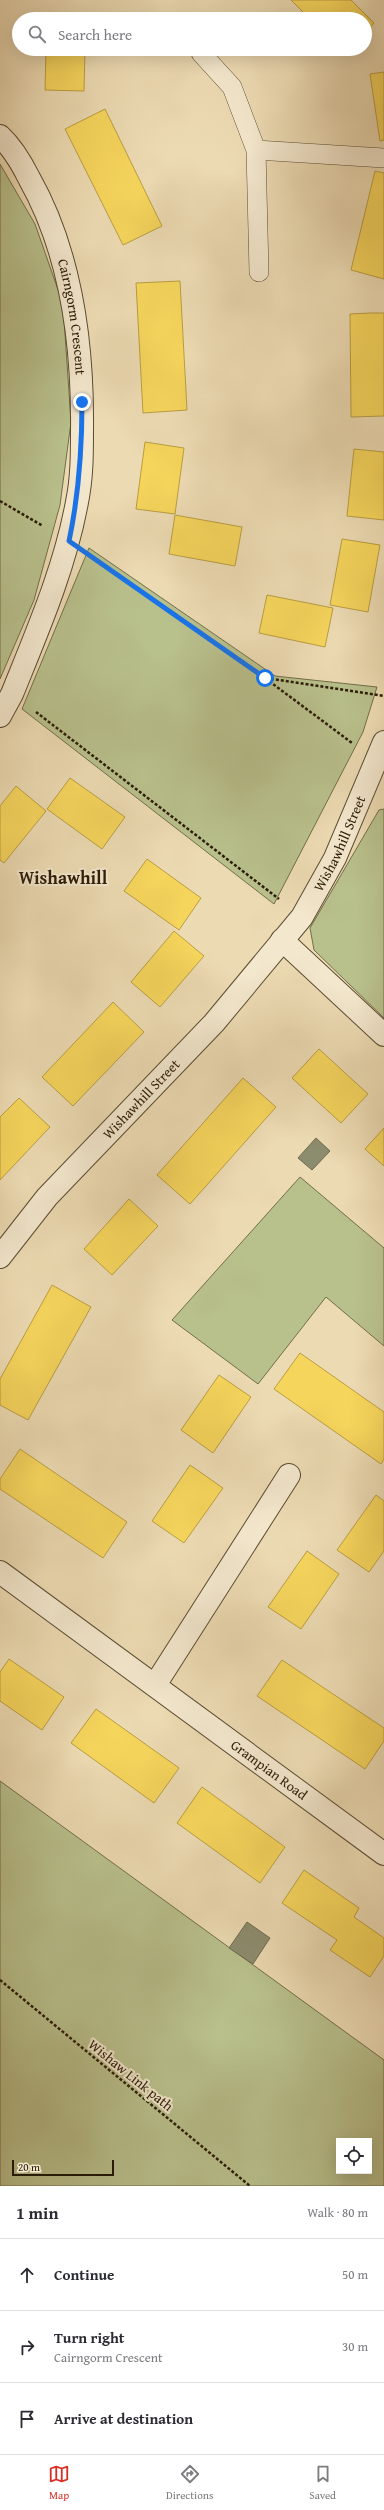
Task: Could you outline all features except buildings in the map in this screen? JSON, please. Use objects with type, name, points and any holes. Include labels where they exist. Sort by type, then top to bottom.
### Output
[{"type":"street","name":"Cairngorm Crescent","points":[[0,136],[13,148],[41,198],[62,254],[79,342],[82,402],[81,465],[78,501],[69,541],[12,694],[0,716]]},
{"type":"street","name":"Wishawhill Street","points":[[0,1257],[47,1197],[214,1023],[302,916],[335,858],[382,757]]},
{"type":"street","points":[[282,940],[384,1035]]},
{"type":"street","points":[[155,1686],[289,1475]]},
{"type":"street","name":"Grampian Road","points":[[0,1572],[384,1854]]},
{"type":"lane","points":[[205,56],[232,87],[256,150],[259,272]]},
{"type":"lane","points":[[256,150],[384,158]]},
{"type":"path","points":[[0,501],[69,541],[265,678],[382,757]]},
{"type":"path","points":[[265,678],[384,696]]},
{"type":"path","points":[[12,694],[302,916]]},
{"type":"path","name":"Wishaw Link path","points":[[0,1980],[250,2186]]},
{"type":"green space","points":[[0,164],[35,224],[63,304],[71,422],[60,505],[34,600],[0,679]]},
{"type":"green space","points":[[89,548],[275,676],[377,687],[363,732],[274,904],[22,709]]},
{"type":"green space","points":[[384,809],[384,1018],[314,950],[310,928],[379,810]]},
{"type":"green space","points":[[300,1177],[384,1248],[384,1346],[326,1297],[258,1384],[172,1320]]},
{"type":"green space","points":[[0,1781],[384,2060],[384,2186],[0,2186]]},
{"type":"district","name":"Wishawhill","points":[[63,877]]},
{"type":"route","points":[[82,402],[81,465],[78,501],[69,541],[265,678]]}]
